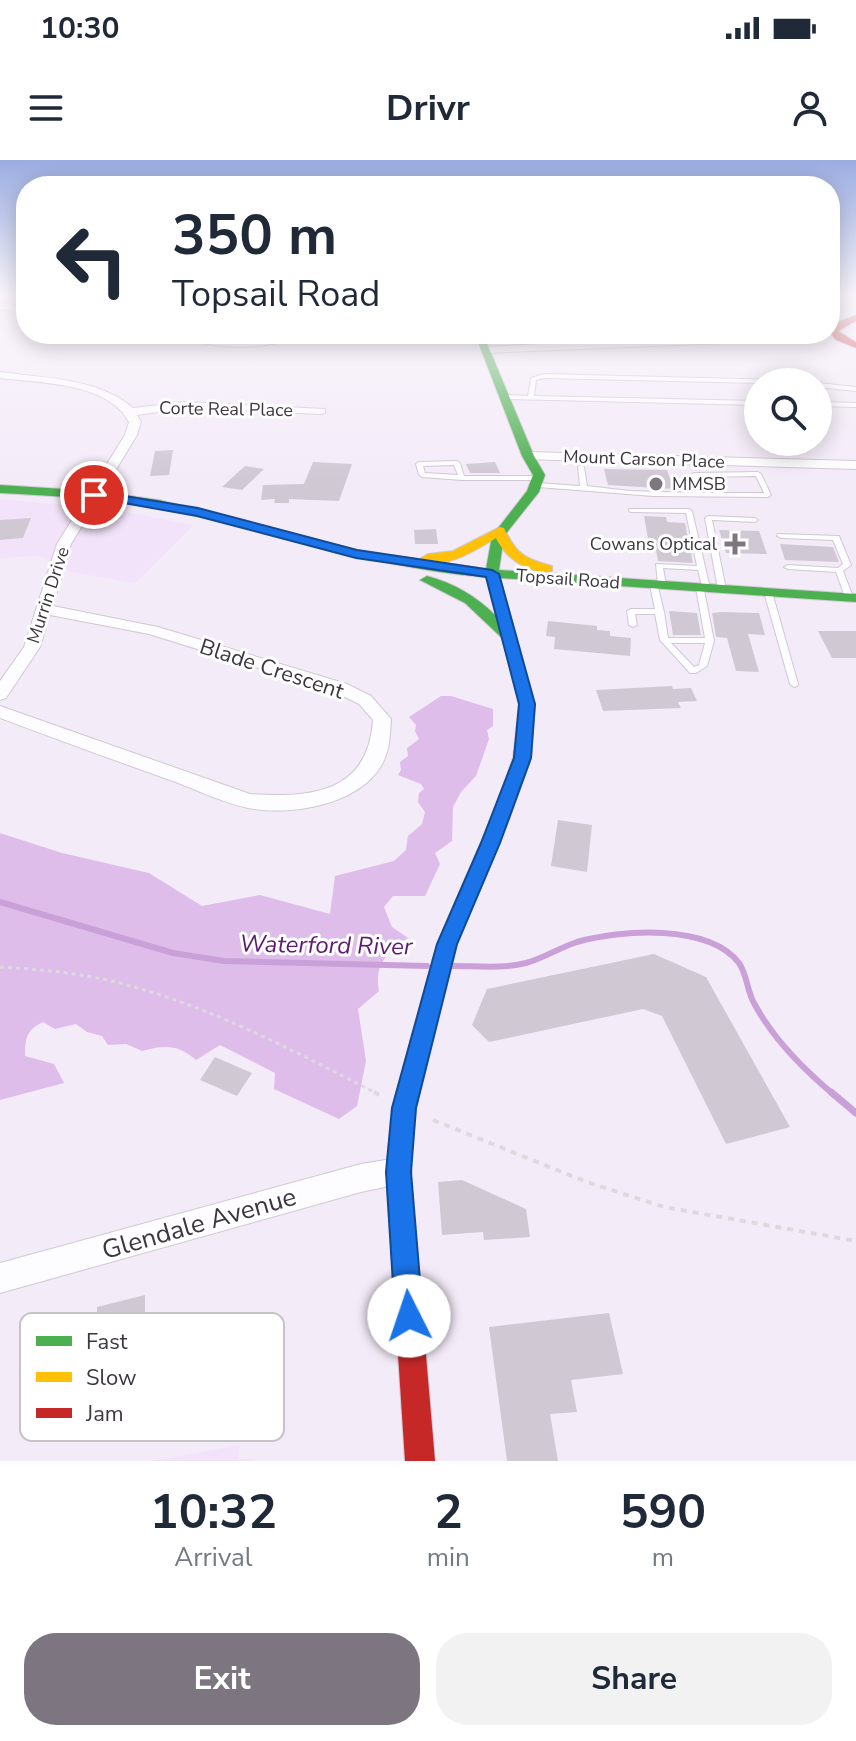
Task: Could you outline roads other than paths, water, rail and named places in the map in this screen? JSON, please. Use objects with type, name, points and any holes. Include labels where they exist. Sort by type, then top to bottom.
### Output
[{"type":"main road","points":[[356,554],[442,557],[466,551],[500,531],[528,503],[538,482],[489,356]]},
{"type":"main road","name":"Topsail Road","points":[[0,489],[94,495],[198,512],[356,554],[625,591],[658,585],[852,597]]},
{"type":"main road","points":[[420,1461],[398,1172],[404,1108],[434,984],[522,758],[527,704],[492,574],[492,559],[500,531]]},
{"type":"main road","points":[[500,531],[507,551],[521,561],[625,591]]},
{"type":"main road","points":[[356,554],[389,570],[435,582],[468,595],[477,601],[513,646]]},
{"type":"main road","points":[[513,646],[525,601],[559,587],[625,591]]},
{"type":"street","points":[[0,375],[101,393],[120,401],[131,412]]},
{"type":"street","name":"Corte Real Place","points":[[131,412],[186,405],[321,411]]},
{"type":"street","name":"Murrin Drive","points":[[0,694],[32,647],[64,544],[133,431],[131,412]]},
{"type":"street","name":"Mount Carson Place","points":[[528,456],[856,465]]},
{"type":"street","name":"Blade Crescent","points":[[0,712],[249,801],[264,803],[300,802],[336,792],[363,775],[374,764],[380,751],[382,719],[365,700],[341,688],[152,630],[45,609]]},
{"type":"street","name":"Glendale Avenue","points":[[0,1278],[345,1182],[398,1172]]},
{"type":"lane","points":[[531,397],[531,382],[544,376],[744,381]]},
{"type":"lane","points":[[832,386],[856,389]]},
{"type":"lane","points":[[506,397],[744,403]]},
{"type":"lane","points":[[832,404],[856,405]]},
{"type":"lane","points":[[462,478],[457,463],[419,464],[422,475],[584,488],[697,494],[768,495],[758,474],[694,475],[697,494]]},
{"type":"lane","points":[[581,467],[584,488]]},
{"type":"lane","points":[[631,510],[689,511],[701,568],[709,588]]},
{"type":"lane","points":[[701,568],[659,566],[664,640],[693,671],[703,666],[710,641],[708,518],[755,520]]},
{"type":"lane","points":[[781,536],[836,538],[847,565],[839,570],[788,567]]},
{"type":"lane","points":[[839,570],[852,597]]},
{"type":"lane","points":[[625,591],[633,625]]},
{"type":"lane","points":[[768,592],[794,684]]},
{"type":"lane","points":[[631,611],[660,612]]},
{"type":"lane","points":[[664,640],[710,641]]},
{"type":"waterway","name":"Waterford River","points":[[0,902],[173,953],[224,961],[427,966]]},
{"type":"waterway","name":"Waterford River","points":[[453,966],[517,965],[577,942],[616,935],[662,933],[707,941],[725,950],[739,963],[752,998],[770,1029],[799,1063],[833,1094]]},
{"type":"waterway","name":"Waterford River","points":[[831,1092],[856,1113]]},
{"type":"place","name":"MMSB","points":[[656,484]]},
{"type":"place","name":"Cowans Optical","points":[[735,544]]}]
